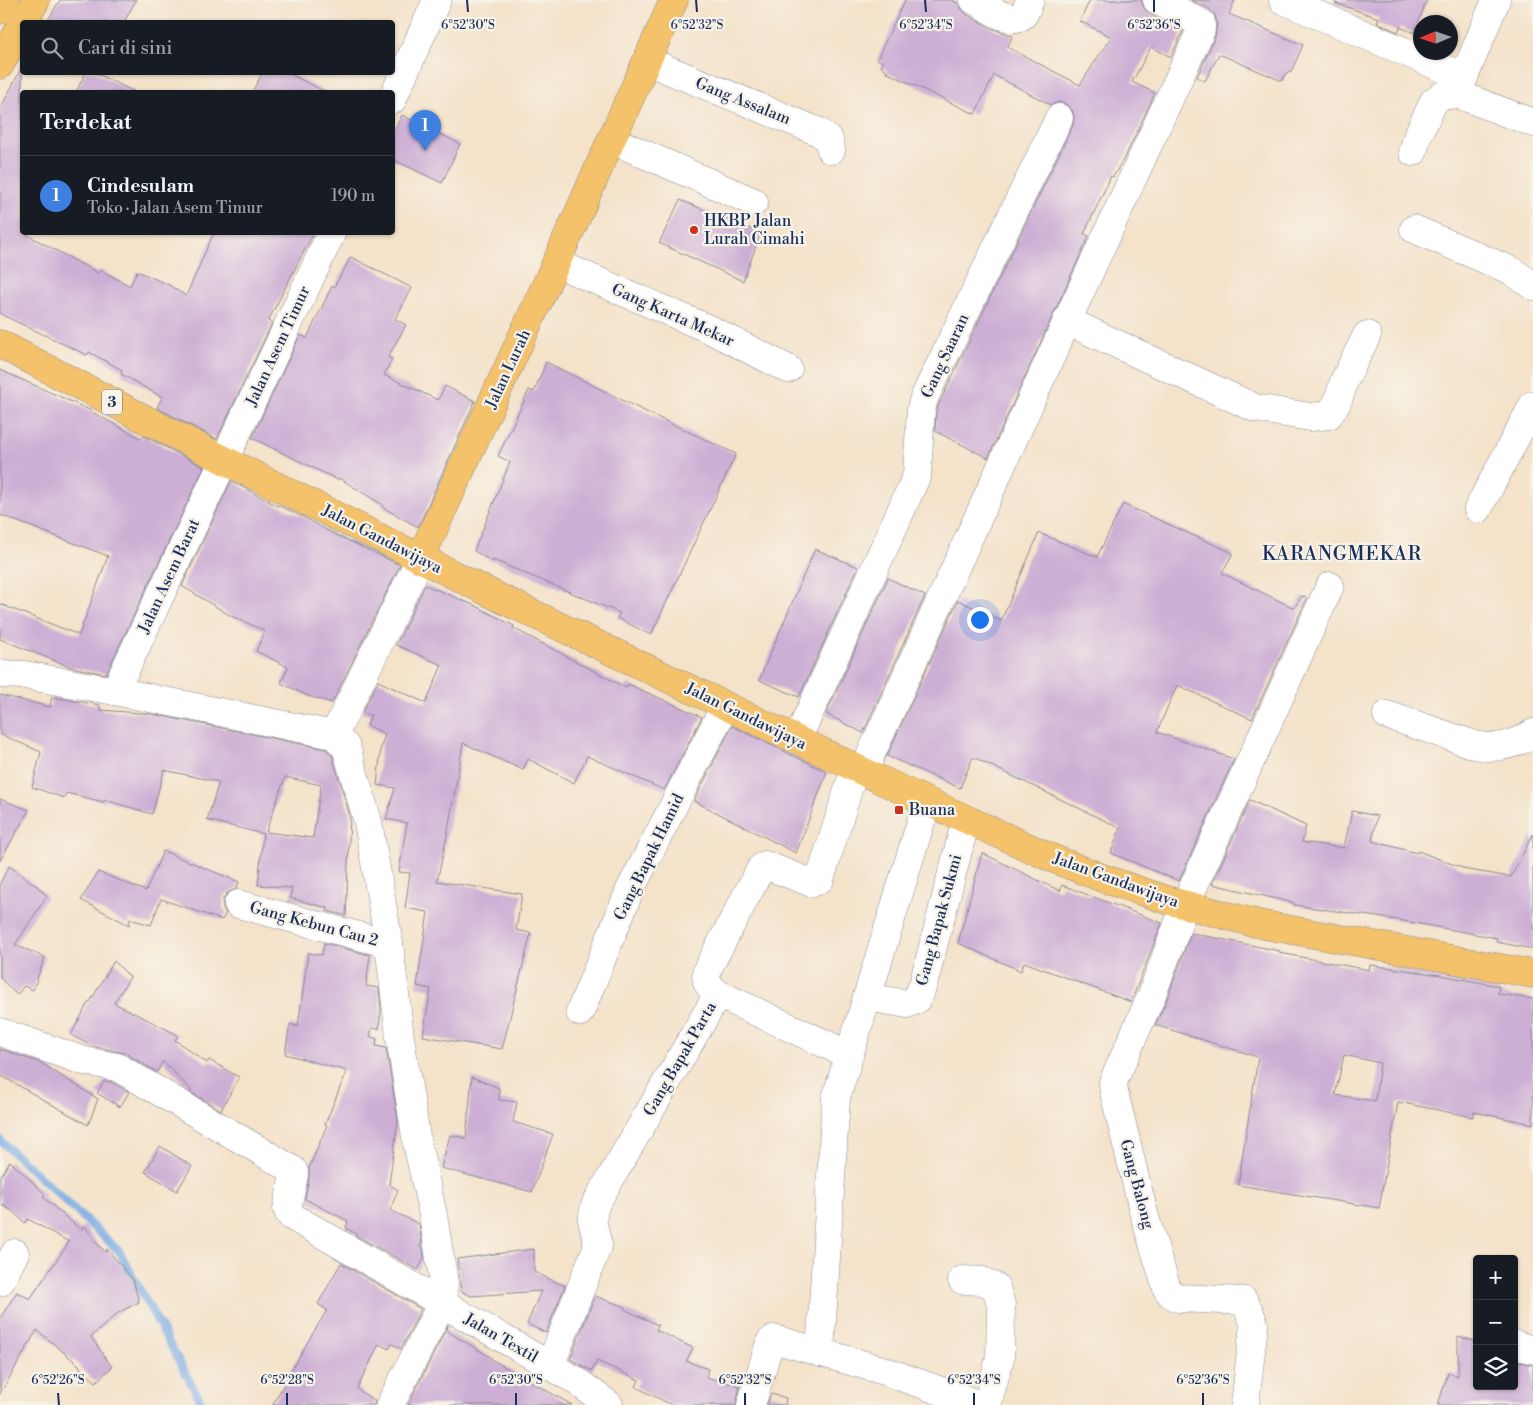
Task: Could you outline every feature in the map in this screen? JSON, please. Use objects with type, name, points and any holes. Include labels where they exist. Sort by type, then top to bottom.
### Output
[{"type":"main road","points":[[0,10],[5,0]]},
{"type":"main road","points":[[25,20],[36,0]]},
{"type":"main road","name":"Jalan Lurah","points":[[420,559],[674,0]]},
{"type":"main road","points":[[0,65],[20,28]]},
{"type":"main road","name":"Jalan Gandawijaya","points":[[0,344],[420,559],[927,802],[1054,859],[1105,879],[1184,905],[1259,924],[1533,974]]},
{"type":"street","points":[[395,93],[436,0]]},
{"type":"street","points":[[974,0],[1008,19],[1018,18],[1024,14],[1030,0]]},
{"type":"street","points":[[860,770],[876,745],[1067,321],[1201,30],[1201,23],[1157,0]]},
{"type":"street","points":[[1283,0],[1533,123]]},
{"type":"street","points":[[1413,152],[1418,135],[1434,101],[1460,86],[1496,0]]},
{"type":"street","name":"Gang Assalam","points":[[647,61],[819,132],[829,140],[831,150]]},
{"type":"street","name":"Gang Saaran","points":[[797,740],[916,475],[921,409],[924,398],[1058,118]]},
{"type":"street","points":[[612,140],[754,202]]},
{"type":"street","points":[[1414,229],[1512,271],[1533,286]]},
{"type":"street","name":"Jalan Asem Timur","points":[[224,460],[331,235]]},
{"type":"street","name":"Gang Karta Mekar","points":[[556,263],[711,330],[788,369]]},
{"type":"street","points":[[1067,321],[1255,408],[1310,417],[1329,414],[1337,403],[1345,379],[1367,335]]},
{"type":"street","points":[[1478,509],[1533,405]]},
{"type":"street","name":"Jalan Asem Barat","points":[[115,691],[224,460]]},
{"type":"street","name":"Jalan Lurah","points":[[334,735],[420,559]]},
{"type":"street","points":[[1184,905],[1330,586]]},
{"type":"street","points":[[0,674],[24,675],[115,691],[334,735],[346,747],[368,822],[389,944],[400,1037],[417,1143],[440,1254],[444,1283],[442,1303],[390,1405]]},
{"type":"street","name":"Gang Bapak Hamid","points":[[580,1012],[630,890],[725,706]]},
{"type":"street","points":[[1387,715],[1475,745],[1490,747],[1502,746],[1527,738],[1533,733]]},
{"type":"street","name":"Gang Bapak Parta","points":[[550,1366],[598,1245],[592,1220],[596,1205],[718,994],[706,982],[707,970],[757,874],[765,865],[812,883],[820,879],[860,770]]},
{"type":"street","points":[[820,1353],[836,1098],[927,802]]},
{"type":"street","name":"Gang Bapak Sukmi","points":[[867,997],[906,1004],[916,1000],[923,986],[966,820]]},
{"type":"street","name":"Gang Kebun Cau 2","points":[[238,904],[389,944]]},
{"type":"street","name":"Gang Balong","points":[[1184,905],[1152,997],[1112,1084],[1144,1214],[1170,1294],[1178,1298],[1244,1301],[1250,1312],[1254,1324],[1246,1405]]},
{"type":"street","points":[[718,994],[849,1055]]},
{"type":"street","name":"Jalan Textil","points":[[0,1032],[84,1061],[117,1067],[293,1170],[294,1175],[287,1210],[291,1216],[575,1380],[609,1405]]},
{"type":"street","points":[[0,1282],[14,1253]]},
{"type":"street","points":[[751,1405],[770,1342],[774,1340],[885,1371],[974,1404],[1000,1358],[1001,1305],[996,1287],[982,1281],[962,1280]]},
{"type":"street","points":[[1517,1345],[1533,1350]]},
{"type":"building","points":[[60,0],[136,0],[125,20],[48,20]]},
{"type":"building","points":[[905,0],[952,0],[959,4],[966,14],[991,28],[1013,36],[1007,47],[1080,85],[1111,37],[1080,21],[1090,0],[1141,0],[1149,14],[1183,31],[1171,57],[1151,47],[1132,82],[1155,93],[1127,153],[1113,177],[1111,176],[1084,234],[1089,236],[988,458],[935,431],[936,412],[1073,125],[1074,116],[1072,110],[1066,104],[1058,102],[1051,105],[994,75],[975,114],[886,72],[887,70],[881,67],[883,62],[877,59]]},
{"type":"building","points":[[1191,0],[1235,0],[1229,14],[1303,45],[1291,72],[1286,73],[1282,81],[1219,54],[1205,81],[1197,77],[1215,37],[1217,23],[1215,15],[1209,9]]},
{"type":"building","points":[[1335,0],[1427,0],[1421,15],[1413,15],[1413,33],[1400,27],[1398,32],[1377,23],[1379,18],[1335,3]]},
{"type":"building","points":[[20,71],[20,75],[22,75],[22,90],[20,90],[20,235],[28,235],[98,273],[100,270],[130,286],[137,271],[169,285],[186,296],[213,235],[312,235],[268,321],[272,323],[217,439],[157,408],[162,397],[121,374],[122,370],[89,352],[87,355],[0,314],[0,109]]},
{"type":"building","points":[[84,75],[99,75],[131,90],[77,90]]},
{"type":"building","points":[[261,75],[292,75],[322,90],[253,90]]},
{"type":"building","points":[[402,115],[460,144],[442,183],[395,160],[395,129]]},
{"type":"building","points":[[680,200],[761,233],[743,281],[659,243]]},
{"type":"building","points":[[351,257],[412,288],[395,319],[406,325],[388,357],[392,359],[384,375],[438,400],[445,386],[475,401],[418,527],[382,507],[383,505],[339,478],[338,480],[252,438],[300,335],[307,338],[332,286],[334,287]]},
{"type":"building","points":[[546,362],[736,454],[651,635],[617,618],[620,613],[493,560],[493,562],[474,551],[510,462],[498,456],[529,390],[534,392]]},
{"type":"building","points":[[0,370],[90,410],[142,439],[144,436],[204,467],[106,674],[71,667],[0,639],[0,604],[79,635],[108,556],[0,515]]},
{"type":"building","points":[[231,481],[330,532],[400,565],[332,703],[308,696],[281,683],[288,667],[256,651],[265,631],[231,616],[182,586]]},
{"type":"building","points":[[1123,504],[1233,553],[1222,573],[1294,608],[1302,596],[1307,598],[1252,719],[1177,685],[1157,732],[1234,759],[1179,881],[1111,853],[1120,828],[973,757],[960,788],[887,756],[958,600],[1001,621],[1039,533],[1097,557]]},
{"type":"building","points":[[815,549],[858,567],[799,697],[759,680]]},
{"type":"building","points":[[888,578],[925,596],[863,733],[826,714]]},
{"type":"building","points":[[425,585],[476,606],[514,626],[513,628],[626,688],[628,684],[702,717],[664,790],[587,756],[574,783],[528,759],[523,770],[463,743],[437,881],[522,894],[516,930],[531,933],[502,1049],[423,1036],[431,989],[417,986],[428,912],[405,908],[410,873],[399,872],[407,823],[386,819],[395,788],[377,785],[381,747],[385,734],[367,725],[371,715],[362,713],[378,681],[426,703],[442,665],[396,645]]},
{"type":"building","points":[[0,695],[50,707],[52,697],[100,705],[100,710],[152,714],[326,749],[332,755],[350,816],[346,916],[327,911],[328,908],[290,898],[292,888],[258,885],[263,834],[207,820],[219,782],[164,770],[152,814],[105,800],[104,802],[66,793],[64,798],[32,787],[41,752],[0,734]],"holes":[[[285,777],[321,785],[313,838],[266,832]]]},
{"type":"building","points":[[732,726],[827,772],[796,853],[694,801]]},
{"type":"building","points":[[0,799],[29,810],[0,861]]},
{"type":"building","points":[[1250,800],[1306,826],[1302,842],[1344,848],[1352,811],[1377,816],[1372,841],[1417,853],[1418,851],[1468,870],[1511,877],[1533,834],[1533,949],[1496,942],[1497,938],[1398,920],[1294,905],[1294,903],[1212,884]]},
{"type":"building","points":[[163,851],[239,882],[236,889],[227,893],[223,900],[223,908],[226,913],[222,920],[161,899],[151,925],[130,919],[129,925],[81,900],[98,872],[146,891]]},
{"type":"building","points":[[982,853],[1060,891],[1062,885],[1162,923],[1131,1002],[1024,962],[1021,971],[958,943]]},
{"type":"building","points":[[9,866],[47,896],[15,945],[45,957],[33,990],[24,986],[17,995],[0,978],[0,883]]},
{"type":"building","points":[[1191,933],[1369,970],[1370,965],[1499,986],[1498,994],[1533,999],[1533,1124],[1474,1112],[1473,1117],[1398,1102],[1379,1208],[1238,1185],[1258,1057],[1155,1025],[1166,1002]],"holes":[[[1344,1055],[1380,1063],[1375,1101],[1335,1095]]]},
{"type":"building","points":[[324,943],[370,955],[366,986],[379,988],[381,1010],[379,1029],[372,1028],[370,1036],[377,1039],[376,1046],[386,1048],[398,1120],[389,1184],[398,1190],[390,1210],[419,1224],[422,1242],[420,1247],[423,1248],[424,1258],[418,1270],[355,1235],[346,1228],[348,1221],[305,1199],[309,1168],[347,1071],[285,1054],[290,1024],[298,1027],[308,953],[322,955]]},
{"type":"building","points":[[114,961],[130,977],[114,1003],[178,1035],[175,1040],[207,1063],[209,1060],[239,1077],[221,1110],[190,1092],[191,1090],[163,1061],[157,1072],[125,1053],[91,1046],[71,1035],[89,1001]]},
{"type":"building","points":[[0,1049],[41,1063],[98,1099],[88,1125],[0,1075]]},
{"type":"building","points":[[472,1077],[499,1088],[499,1100],[517,1102],[513,1122],[553,1134],[532,1192],[441,1168],[450,1135],[466,1138]]},
{"type":"building","points":[[104,1081],[111,1082],[129,1092],[120,1107],[97,1093]]},
{"type":"building","points":[[160,1146],[192,1166],[177,1191],[145,1172]]},
{"type":"building","points":[[10,1161],[45,1194],[43,1197],[81,1230],[84,1225],[99,1246],[106,1252],[107,1249],[133,1280],[139,1302],[118,1313],[91,1337],[112,1367],[96,1382],[37,1330],[0,1394],[0,1318],[17,1292],[30,1299],[69,1242],[28,1219],[25,1223],[11,1210],[0,1204],[0,1177]]},
{"type":"building","points":[[534,1249],[534,1272],[565,1286],[546,1333],[527,1324],[541,1291],[471,1296],[461,1291],[457,1259]]},
{"type":"building","points":[[341,1263],[421,1309],[401,1349],[392,1344],[389,1349],[379,1344],[357,1389],[375,1401],[374,1405],[273,1405],[291,1370],[327,1310],[318,1304]]},
{"type":"building","points":[[595,1296],[625,1307],[624,1309],[658,1325],[656,1330],[693,1348],[686,1361],[708,1369],[706,1377],[740,1386],[736,1405],[672,1405],[636,1387],[639,1380],[597,1361],[592,1371],[570,1359]]},
{"type":"building","points":[[448,1325],[447,1331],[491,1359],[572,1405],[408,1405]]},
{"type":"building","points":[[1458,1336],[1473,1341],[1473,1390],[1518,1390],[1518,1361],[1533,1365],[1533,1405],[1438,1405],[1448,1373],[1458,1376]]},
{"type":"building","points":[[771,1394],[786,1398],[785,1405],[767,1405]]},
{"type":"waterway","points":[[0,1140],[119,1251],[203,1405]]},
{"type":"place","name":"Cindesulam","points":[[425,151]]},
{"type":"place","name":"HKBP Jalan Lurah Cimahi","points":[[694,230]]},
{"type":"place","name":"Buana","points":[[899,810]]},
{"type":"district","name":"KARANGMEKAR","points":[[1342,554]]}]
